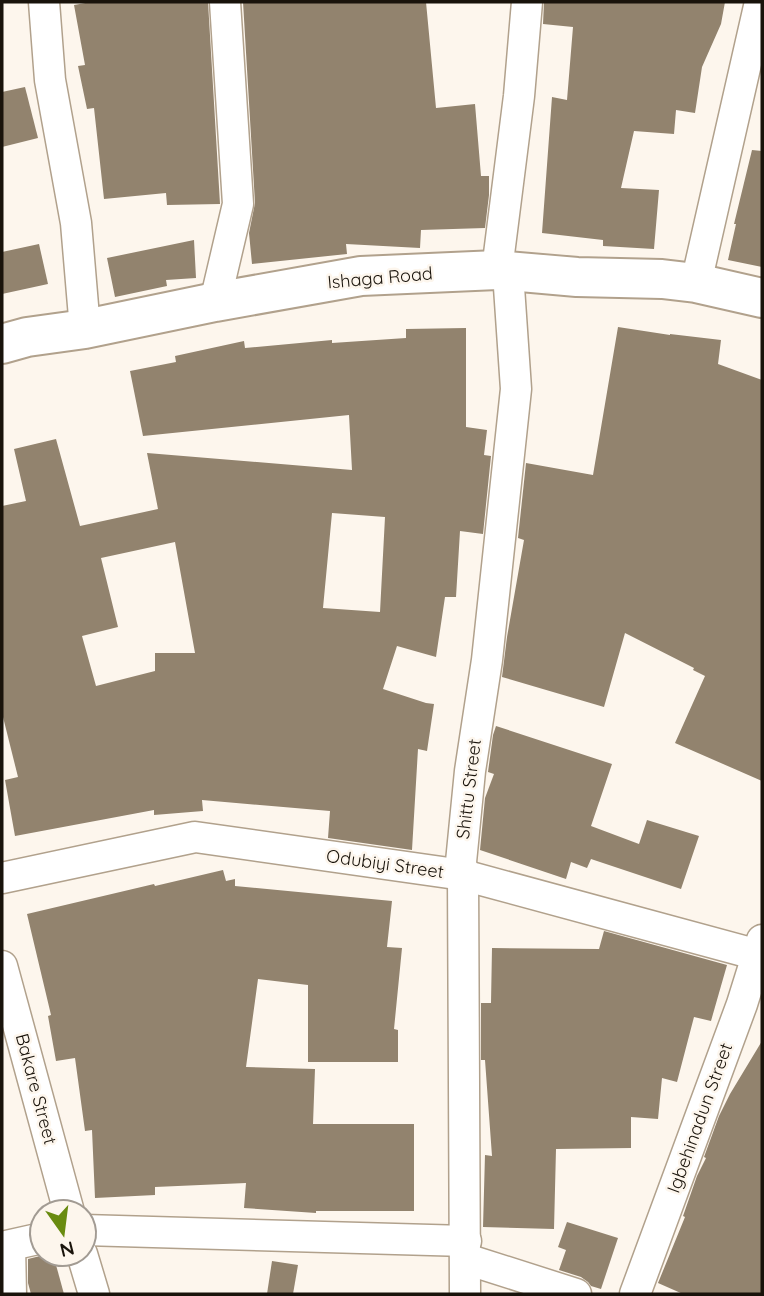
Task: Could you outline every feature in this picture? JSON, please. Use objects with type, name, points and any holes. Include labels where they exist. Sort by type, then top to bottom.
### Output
[{"type":"main road","name":"Ishaga Road","points":[[2,344],[27,337],[85,329],[361,276],[662,279],[696,283],[762,298]]},
{"type":"main road","name":"Ishaga Road","points":[[2,358],[256,305],[349,291],[503,278],[691,297],[762,310]]},
{"type":"street","points":[[44,2],[50,80],[76,223],[85,329]]},
{"type":"street","points":[[215,302],[239,204],[225,2]]},
{"type":"street","name":"Shittu Street","points":[[465,1294],[461,862],[470,771],[487,660],[516,389],[503,278],[527,2]]},
{"type":"street","points":[[696,283],[760,2]]},
{"type":"street","name":"Odubiyi Street","points":[[2,878],[195,836],[463,875],[761,950]]},
{"type":"street","name":"Igbehinadun Street","points":[[635,1294],[761,950]]},
{"type":"street","name":"Bakare Street","points":[[2,966],[65,1198]]},
{"type":"street","points":[[98,1231],[466,1250],[576,1294]]},
{"type":"street","points":[[11,1294],[6,1246],[28,1241]]},
{"type":"street","points":[[86,1268],[94,1294]]},
{"type":"building","points":[[91,2],[208,2],[220,204],[167,205],[166,193],[104,199],[94,108],[87,109],[78,66],[85,65],[74,5]]},
{"type":"building","points":[[243,2],[426,2],[436,108],[475,104],[481,176],[489,176],[485,228],[421,230],[420,248],[346,244],[347,254],[252,264],[249,233],[255,203]]},
{"type":"building","points":[[544,2],[725,2],[721,24],[702,67],[695,113],[676,110],[674,134],[634,131],[621,188],[659,190],[654,249],[603,246],[603,240],[542,233],[552,97],[567,100],[573,27],[543,24]]},
{"type":"building","points":[[25,87],[38,138],[2,147],[2,92]]},
{"type":"building","points":[[752,150],[762,151],[762,267],[728,260]]},
{"type":"building","points":[[194,240],[196,278],[166,280],[167,286],[115,297],[107,258]]},
{"type":"building","points":[[39,244],[48,284],[2,294],[2,252]]},
{"type":"building","points":[[618,327],[721,340],[718,364],[762,380],[762,781],[675,743],[705,676],[625,633],[604,707],[502,677],[524,540],[518,538],[526,463],[593,475]]},
{"type":"building","points":[[466,328],[466,427],[487,430],[484,455],[491,456],[483,534],[460,531],[456,597],[445,597],[436,657],[397,646],[383,689],[434,704],[427,751],[418,749],[412,850],[328,838],[330,811],[202,800],[203,811],[154,815],[154,810],[15,836],[5,780],[18,777],[2,713],[2,506],[26,501],[14,449],[56,439],[80,526],[158,509],[147,453],[352,470],[349,415],[143,436],[130,371],[176,362],[175,356],[244,341],[245,348],[332,340],[332,343],[406,338],[406,329]],"holes":[[[332,513],[385,517],[380,612],[323,608]],[[175,542],[195,653],[155,653],[155,671],[96,686],[82,636],[118,627],[101,558]]]},
{"type":"building","points":[[496,726],[612,764],[591,826],[639,844],[647,820],[699,836],[681,889],[591,859],[587,868],[571,862],[566,879],[480,850],[485,798],[494,774],[488,772]]},
{"type":"building","points":[[223,870],[226,881],[235,879],[235,886],[392,901],[387,947],[402,948],[394,1029],[398,1030],[398,1062],[308,1062],[308,985],[258,979],[246,1067],[315,1069],[313,1124],[414,1124],[414,1211],[316,1213],[244,1208],[246,1183],[155,1187],[155,1195],[95,1198],[92,1130],[85,1131],[75,1058],[56,1061],[48,1016],[51,1015],[27,914],[154,884],[155,886]]},
{"type":"building","points":[[604,931],[727,965],[711,1021],[694,1017],[677,1082],[662,1078],[658,1119],[631,1117],[631,1148],[556,1149],[554,1229],[483,1227],[485,1155],[492,1156],[485,1060],[481,1060],[481,1003],[491,1003],[492,948],[599,949]]},
{"type":"building","points":[[762,1041],[762,1294],[683,1294],[658,1283],[685,1217],[683,1216],[719,1116]]},
{"type":"building","points":[[567,1222],[618,1238],[601,1289],[591,1286],[581,1277],[559,1270],[566,1250],[558,1247]]},
{"type":"building","points":[[272,1261],[298,1265],[293,1294],[267,1294]]},
{"type":"building","points":[[28,1268],[57,1268],[64,1294],[31,1294]]}]
